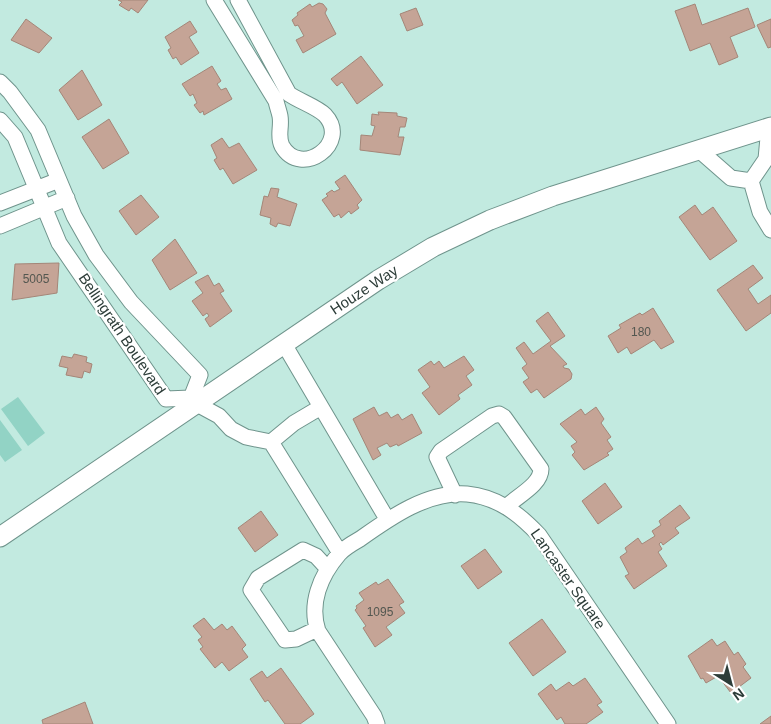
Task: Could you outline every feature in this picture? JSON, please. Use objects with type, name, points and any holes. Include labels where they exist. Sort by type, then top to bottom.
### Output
[{"type":"street","points":[[214,0],[282,98],[238,0]]},
{"type":"street","name":"Bellingrath Boulevard","points":[[0,120],[15,136],[59,243],[166,400],[193,401],[200,375],[131,302],[96,255],[67,198],[38,130],[4,92]]},
{"type":"street","points":[[751,181],[766,159],[770,127]]},
{"type":"street","name":"Houze Way","points":[[0,537],[193,401],[284,344],[378,280],[433,247],[490,220],[553,196],[770,127]]},
{"type":"street","points":[[699,150],[730,178],[751,181]]},
{"type":"street","points":[[0,203],[60,180]]},
{"type":"street","points":[[751,181],[760,212],[771,230]]},
{"type":"street","points":[[0,226],[67,198]]},
{"type":"street","points":[[109,315],[131,302]]},
{"type":"street","points":[[284,344],[388,519]]},
{"type":"street","points":[[193,401],[219,416],[231,430],[246,438],[271,442],[294,423],[321,407]]},
{"type":"street","points":[[455,495],[437,457],[441,451],[492,416],[499,414],[504,416],[541,469],[541,476],[536,484],[518,495],[506,507]]},
{"type":"street","points":[[271,442],[340,553]]},
{"type":"street","name":"Lancaster Square","points":[[377,724],[374,716],[317,629],[313,616],[318,585],[340,553],[388,519],[423,502],[441,496],[468,494],[491,500],[516,512],[539,534],[668,724]]},
{"type":"street","points":[[317,629],[296,639],[285,640],[251,590],[258,578],[303,550],[316,556],[328,569]]},
{"type":"green space","points":[[18,397],[45,433],[28,446],[1,409]]},
{"type":"green space","points":[[0,420],[22,450],[5,462],[0,455]]},
{"type":"building","points":[[118,0],[148,0],[138,13],[131,8],[129,11],[119,5],[122,2]]},
{"type":"building","points":[[319,3],[323,4],[327,9],[325,13],[336,34],[303,53],[296,40],[304,36],[298,25],[295,26],[292,20],[298,15],[297,13],[310,4],[312,7]]},
{"type":"building","points":[[695,4],[702,25],[748,8],[755,27],[730,37],[738,57],[719,65],[710,43],[690,51],[675,11]]},
{"type":"building","points":[[416,8],[423,25],[407,31],[400,14]]},
{"type":"building","points":[[26,19],[52,38],[39,53],[11,40]]},
{"type":"building","points":[[771,19],[771,47],[768,48],[757,25]]},
{"type":"building","points":[[190,21],[197,32],[189,37],[199,53],[181,65],[176,57],[173,59],[168,50],[171,48],[165,37]]},
{"type":"building","points":[[361,56],[383,85],[357,104],[342,82],[337,86],[331,79]]},
{"type":"building","points":[[212,66],[221,81],[217,84],[221,90],[226,88],[232,99],[204,115],[203,111],[200,113],[194,105],[197,103],[193,94],[190,96],[182,84]]},
{"type":"building","points":[[82,70],[102,105],[78,120],[59,90]]},
{"type":"building","points":[[378,112],[397,113],[397,116],[407,118],[405,127],[400,127],[398,137],[404,137],[400,155],[360,150],[361,135],[372,136],[375,126],[371,125],[372,114],[379,115]]},
{"type":"building","points":[[109,119],[129,153],[103,169],[82,137]]},
{"type":"building","points":[[222,138],[229,148],[239,143],[257,170],[233,184],[223,168],[220,170],[214,160],[217,158],[211,145]]},
{"type":"building","points":[[345,175],[362,200],[357,205],[359,208],[351,214],[349,211],[341,218],[339,214],[334,217],[322,200],[332,190],[334,192],[340,189],[335,182]]},
{"type":"building","points":[[271,188],[279,189],[277,197],[297,204],[290,226],[278,223],[276,227],[270,224],[271,218],[260,215],[264,196],[268,197]]},
{"type":"building","points":[[141,195],[159,217],[136,235],[119,211]]},
{"type":"building","points":[[695,205],[702,215],[713,207],[737,241],[710,260],[679,217]]},
{"type":"building","points":[[175,239],[197,273],[170,290],[152,260]]},
{"type":"building","points":[[59,263],[57,293],[12,300],[15,264]]},
{"type":"building","points":[[753,265],[763,278],[748,289],[758,304],[771,295],[771,313],[746,331],[717,290]]},
{"type":"building","points":[[208,275],[214,286],[219,283],[224,291],[220,293],[232,311],[210,327],[205,319],[209,316],[207,313],[203,316],[192,301],[203,293],[195,282]]},
{"type":"building","points":[[653,308],[674,342],[661,349],[654,340],[631,354],[627,347],[618,353],[608,336],[621,328],[619,325]]},
{"type":"building","points":[[548,312],[565,336],[550,346],[567,364],[563,366],[564,368],[569,369],[572,374],[571,379],[544,398],[537,389],[531,393],[523,382],[529,378],[522,368],[527,364],[516,348],[524,342],[533,354],[551,341],[536,321]]},
{"type":"building","points":[[74,354],[87,357],[86,362],[92,364],[90,373],[84,371],[82,378],[66,375],[68,368],[59,366],[62,356],[72,358]]},
{"type":"building","points":[[464,356],[474,370],[466,376],[472,385],[458,395],[460,399],[439,415],[422,393],[430,387],[418,370],[431,361],[434,365],[439,361],[444,368]]},
{"type":"building","points":[[374,407],[379,416],[387,412],[391,418],[398,414],[402,420],[412,414],[422,433],[398,446],[397,444],[390,447],[387,443],[377,448],[381,455],[373,460],[353,419]]},
{"type":"building","points":[[596,407],[604,419],[601,423],[611,437],[607,440],[613,449],[607,453],[609,455],[584,470],[572,455],[575,452],[571,446],[577,442],[560,424],[581,409],[585,415]]},
{"type":"building","points":[[605,483],[622,507],[598,524],[582,501]]},
{"type":"building","points":[[680,505],[690,518],[675,528],[679,533],[663,545],[661,542],[659,544],[662,549],[658,552],[667,566],[634,589],[625,576],[629,574],[620,557],[627,552],[625,548],[638,538],[642,544],[655,536],[652,531],[661,525],[659,521]]},
{"type":"building","points":[[261,511],[278,535],[255,552],[238,528]]},
{"type":"building","points":[[485,549],[502,572],[478,589],[461,566]]},
{"type":"building","points":[[388,579],[404,602],[399,605],[405,613],[386,627],[392,635],[375,647],[363,628],[366,626],[355,610],[356,606],[364,600],[359,593],[376,582],[378,585]]},
{"type":"building","points":[[204,618],[214,630],[222,624],[227,630],[232,626],[246,645],[242,649],[248,657],[229,671],[222,662],[215,668],[200,649],[203,647],[198,640],[202,637],[193,626]]},
{"type":"building","points":[[542,619],[566,652],[533,676],[509,643]]},
{"type":"building","points":[[712,639],[717,646],[725,641],[734,655],[738,652],[746,664],[743,667],[751,678],[731,693],[718,676],[706,683],[703,678],[701,679],[688,656]]},
{"type":"building","points":[[281,668],[314,714],[300,724],[285,724],[268,700],[265,702],[250,679],[262,671],[267,678]]},
{"type":"building","points":[[585,678],[602,702],[597,705],[603,712],[586,724],[565,724],[561,717],[557,720],[538,694],[551,684],[556,691],[569,682],[573,686]]},
{"type":"building","points":[[85,702],[93,724],[43,724],[42,720]]},
{"type":"building","points":[[771,716],[771,724],[760,724]]}]
